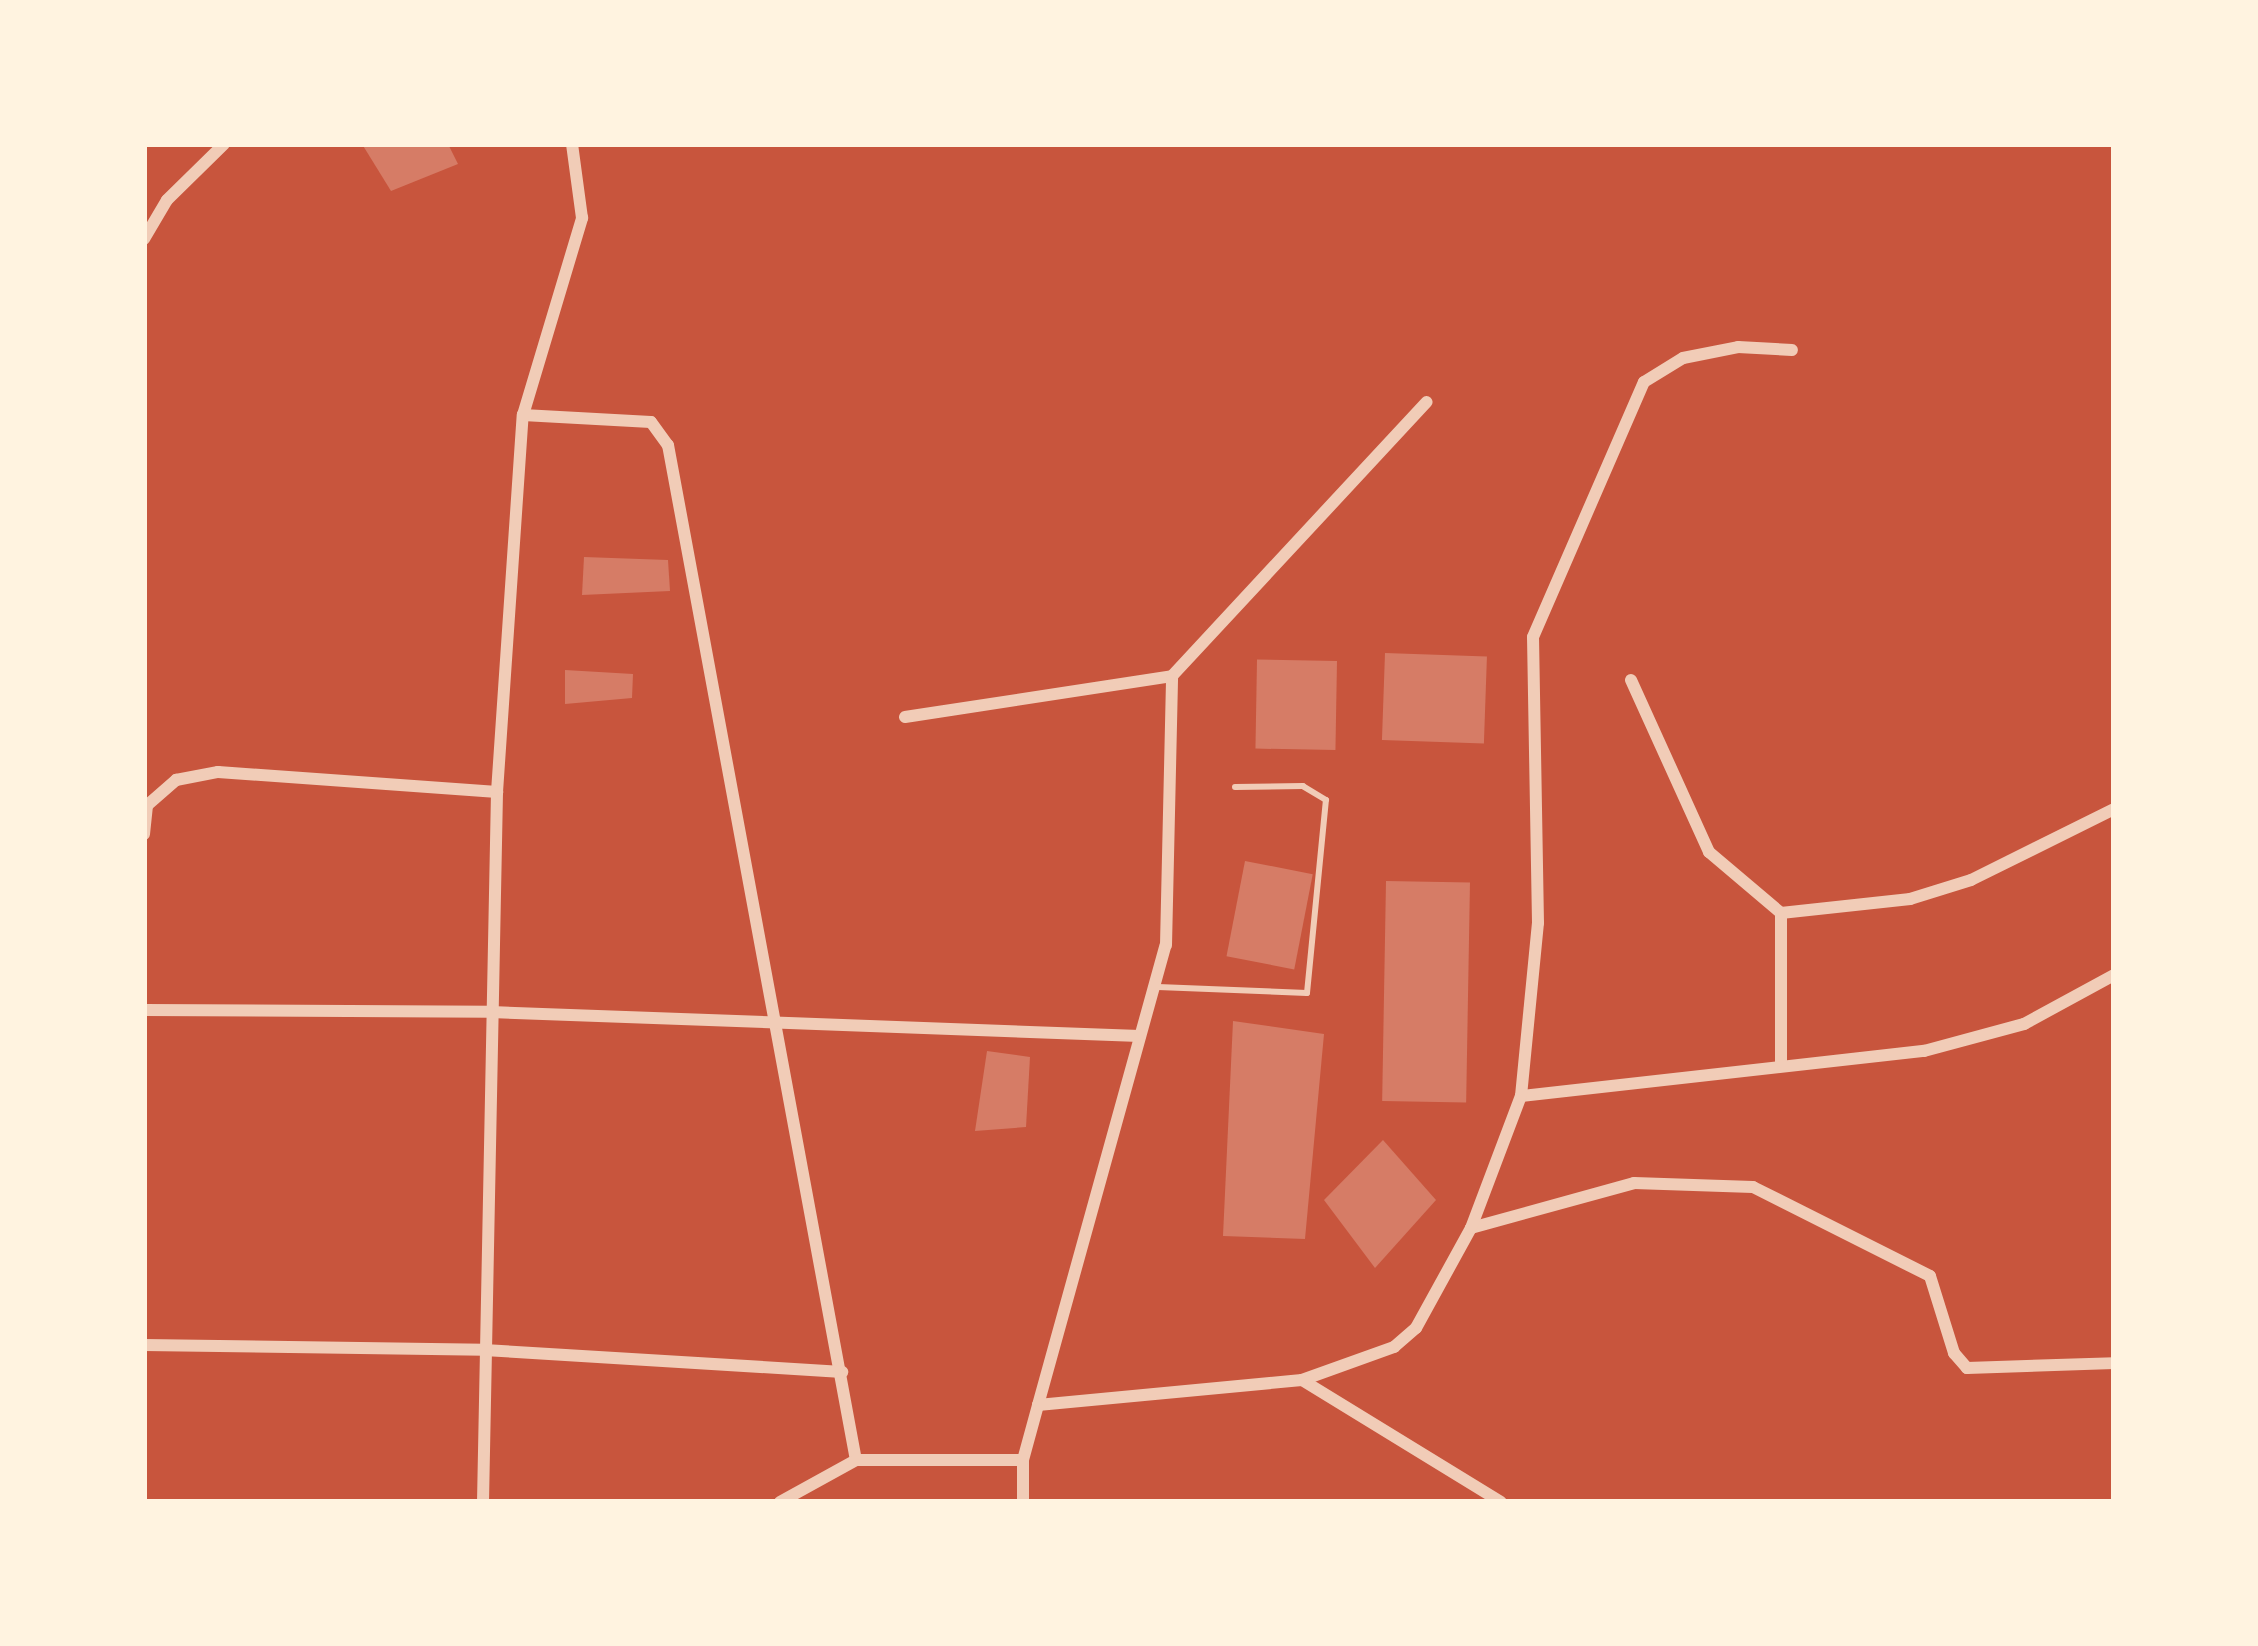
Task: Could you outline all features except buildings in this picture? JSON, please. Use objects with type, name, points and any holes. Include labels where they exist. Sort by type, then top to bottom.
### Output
[{"type":"street","points":[[144,239],[167,200],[224,144]]},
{"type":"street","points":[[483,1502],[497,792],[523,416],[581,218],[572,144]]},
{"type":"street","points":[[1038,1405],[1302,1380],[1406,1340],[1471,1228],[1521,1096],[1538,922],[1533,637],[1545,598],[1645,382],[1683,358],[1738,347],[1792,350]]},
{"type":"street","points":[[905,717],[1172,676],[1426,402]]},
{"type":"street","points":[[523,416],[652,422],[668,445],[772,1028],[856,1460]]},
{"type":"street","points":[[1024,1502],[1023,1460],[1140,1036],[1158,987],[1175,789],[1172,676]]},
{"type":"street","points":[[1631,680],[1709,852],[1781,913],[1910,899],[1951,887],[2114,808]]},
{"type":"street","points":[[144,834],[146,808],[176,780],[218,772],[497,792]]},
{"type":"street","points":[[1780,1065],[1781,913]]},
{"type":"street","points":[[1521,1096],[1964,1040],[2024,1024],[2114,975]]},
{"type":"street","points":[[144,1010],[491,1012],[772,1028],[1140,1036]]},
{"type":"street","points":[[1471,1228],[1634,1183],[1753,1187],[1930,1276],[1954,1353],[1967,1368],[2114,1363]]},
{"type":"street","points":[[144,1345],[484,1350],[842,1372]]},
{"type":"street","points":[[1302,1380],[1501,1502]]},
{"type":"street","points":[[780,1502],[856,1460],[1023,1460]]},
{"type":"lane","points":[[1158,987],[1307,993],[1326,800],[1303,786],[1235,788]]}]
